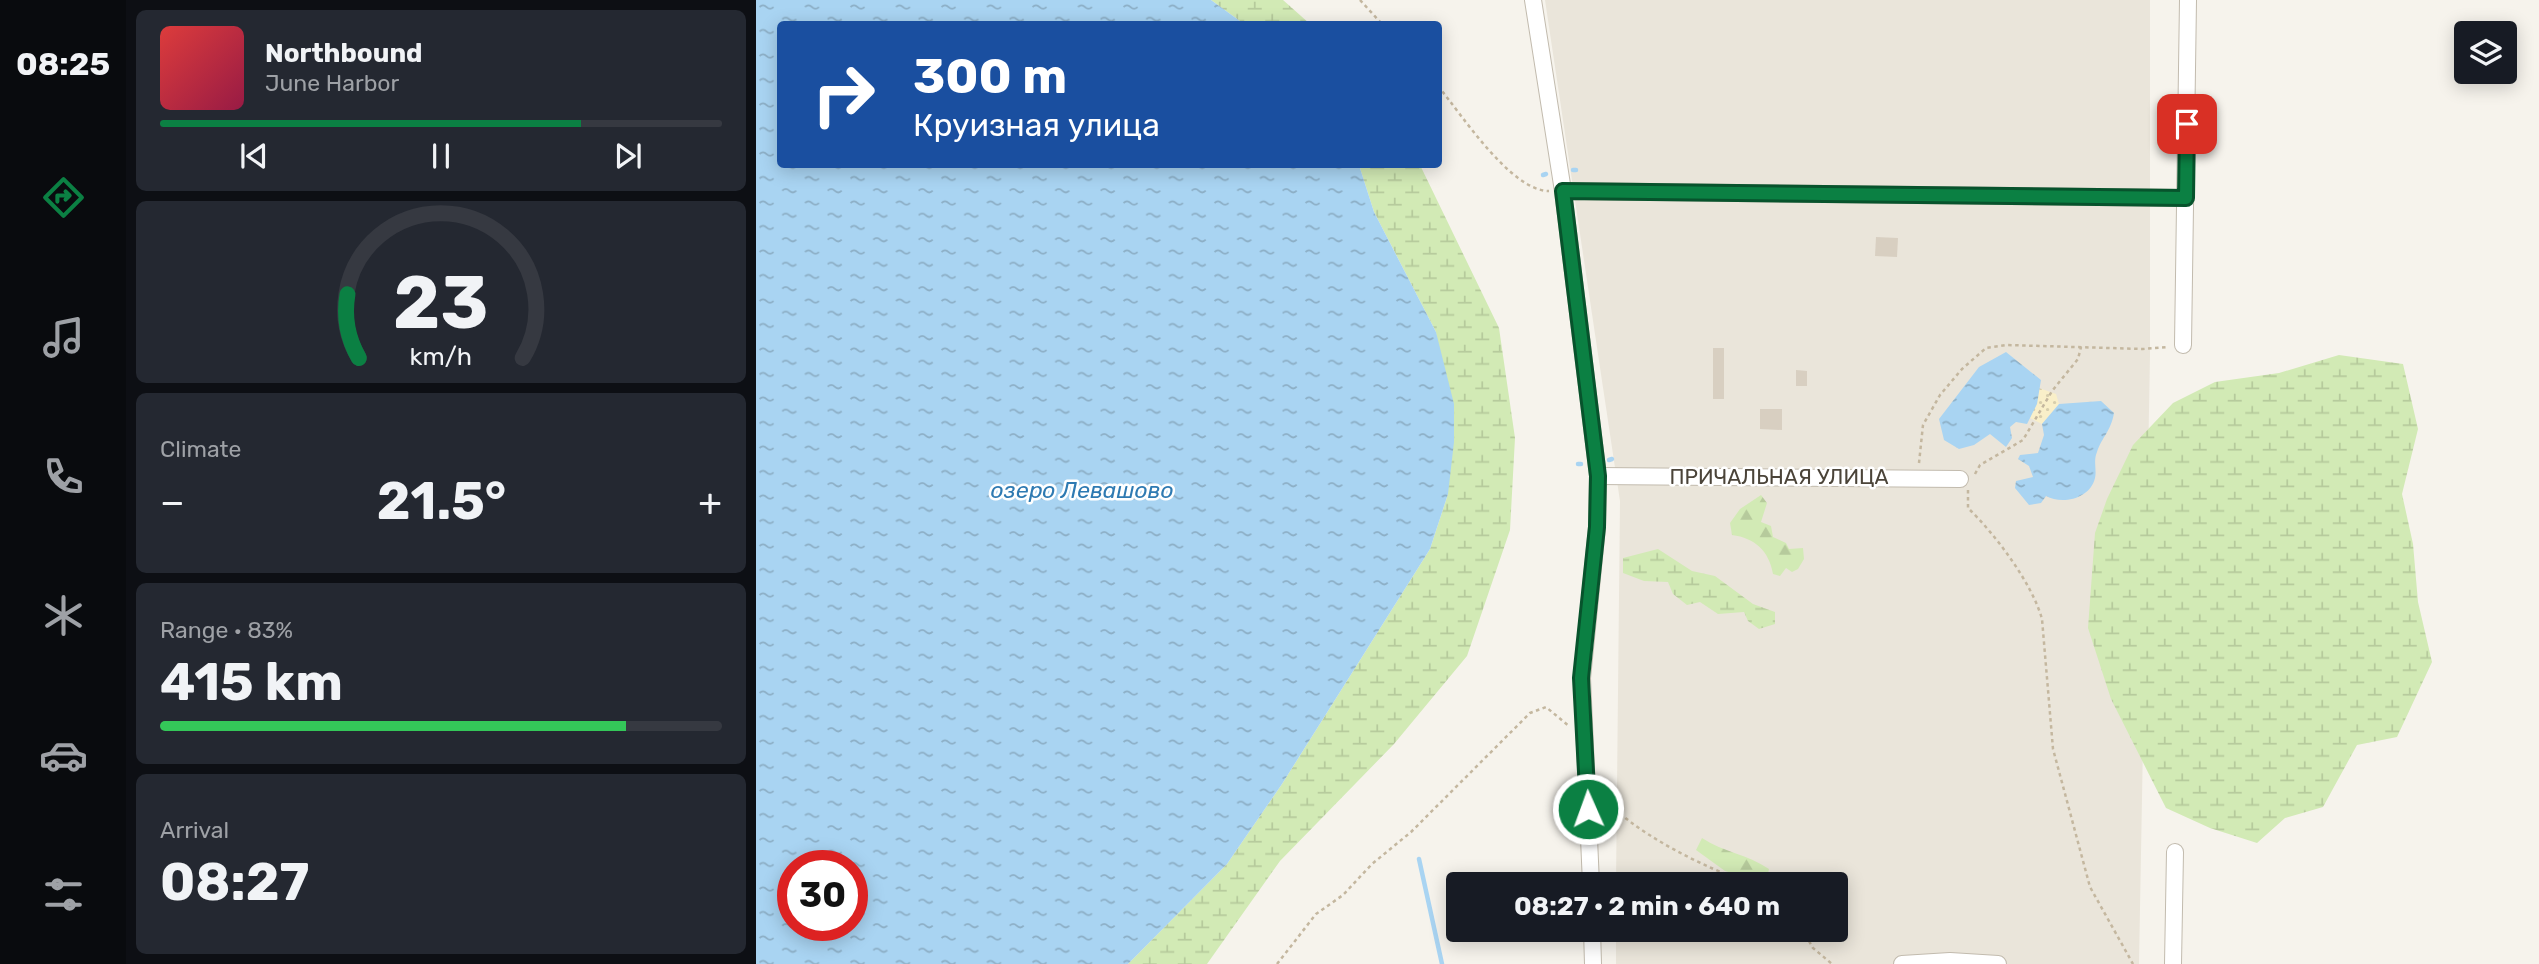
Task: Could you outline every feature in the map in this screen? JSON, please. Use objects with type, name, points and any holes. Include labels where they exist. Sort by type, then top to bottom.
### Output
[{"type":"street","points":[[1532,0],[1563,191],[1598,476],[1597,527],[1581,678],[1590,872]]},
{"type":"street","points":[[2183,345],[2188,0]]},
{"type":"street","points":[[1563,191],[2186,198]]},
{"type":"street","name":"ПРИЧАЛЬНАЯ УЛИЦА","points":[[1598,476],[1917,477],[1964,482]]},
{"type":"street","points":[[2173,964],[2175,852]]},
{"type":"street","points":[[1593,942],[1594,964]]},
{"type":"street","points":[[1902,964],[1950,961],[1998,964]]},
{"type":"path","points":[[1360,0],[1379,21]]},
{"type":"path","points":[[1442,91],[1507,170],[1537,191],[1563,191]]},
{"type":"path","points":[[1917,477],[1923,425],[1940,395],[1962,369],[1986,348],[2007,345],[2143,349],[2183,345]]},
{"type":"path","points":[[2081,347],[2078,359],[2052,391],[2023,440],[1980,465],[1964,482],[1968,508],[1987,526],[2036,599],[2042,619],[2053,750],[2090,887],[2133,964]]},
{"type":"path","points":[[1277,964],[1316,914],[1343,895],[1372,864],[1411,832],[1530,713],[1546,708],[1564,720],[1576,737]]},
{"type":"path","points":[[1601,792],[1620,816],[1718,872]]},
{"type":"path","points":[[1810,942],[1832,964]]},
{"type":"shaded area","points":[[1545,0],[2150,0],[2150,355],[2139,964],[1616,964],[1616,942],[1848,942],[1848,872],[1616,872],[1620,501]]},
{"type":"green space","points":[[1211,0],[1283,0],[1307,21],[1240,21]]},
{"type":"green space","points":[[1360,168],[1421,168],[1499,328],[1515,438],[1510,530],[1467,656],[1394,744],[1280,861],[1207,964],[1128,964],[1227,864],[1282,784],[1430,549],[1448,494],[1436,332],[1374,212]]},
{"type":"green space","points":[[2339,355],[2403,364],[2418,429],[2402,494],[2413,544],[2418,602],[2432,662],[2397,737],[2357,745],[2323,807],[2285,818],[2257,843],[2210,828],[2166,808],[2111,699],[2088,628],[2095,533],[2107,499],[2133,445],[2173,403],[2215,382],[2279,373]]},
{"type":"green space","points":[[1761,495],[1767,503],[1761,522],[1771,526],[1773,537],[1786,543],[1789,549],[1803,548],[1804,559],[1798,569],[1792,572],[1786,568],[1780,576],[1773,574],[1760,547],[1748,539],[1732,535],[1730,523],[1740,509]]},
{"type":"green space","points":[[1658,549],[1692,571],[1715,576],[1753,604],[1775,612],[1775,624],[1759,629],[1748,621],[1744,612],[1718,614],[1700,602],[1687,605],[1673,594],[1668,582],[1644,581],[1623,573],[1623,558]]},
{"type":"green space","points":[[1702,838],[1752,860],[1769,869],[1768,872],[1725,871],[1696,850]]},
{"type":"sand","points":[[2039,388],[2056,394],[2059,404],[2042,424],[2030,418]]},
{"type":"water","name":"озеро Левашово","points":[[756,0],[1211,0],[1240,21],[777,21],[777,168],[1360,168],[1374,212],[1436,332],[1454,404],[1454,442],[1448,494],[1430,549],[1282,784],[1227,864],[1128,964],[756,964]]},
{"type":"water","points":[[2006,352],[2041,380],[2037,404],[2027,424],[2016,422],[2010,427],[2012,438],[2006,447],[1990,434],[1974,445],[1959,449],[1944,440],[1939,419],[1979,367]]},
{"type":"water","points":[[2101,401],[2114,413],[2096,455],[2092,485],[2075,498],[2060,500],[2046,496],[2041,503],[2029,505],[2015,488],[2016,481],[2033,477],[2029,466],[2018,459],[2020,455],[2038,453],[2044,435],[2042,424],[2059,404]]},
{"type":"building","points":[[1876,237],[1898,238],[1897,257],[1875,256]]},
{"type":"building","points":[[1713,348],[1724,348],[1724,399],[1713,399]]},
{"type":"building","points":[[1796,370],[1807,371],[1807,386],[1796,386]]},
{"type":"building","points":[[1760,409],[1782,409],[1782,430],[1760,429]]},
{"type":"waterway","points":[[1419,859],[1442,964]]},
{"type":"route","points":[[1588,809],[1581,678],[1597,527],[1598,476],[1563,191],[2186,198],[2187,124]]}]
